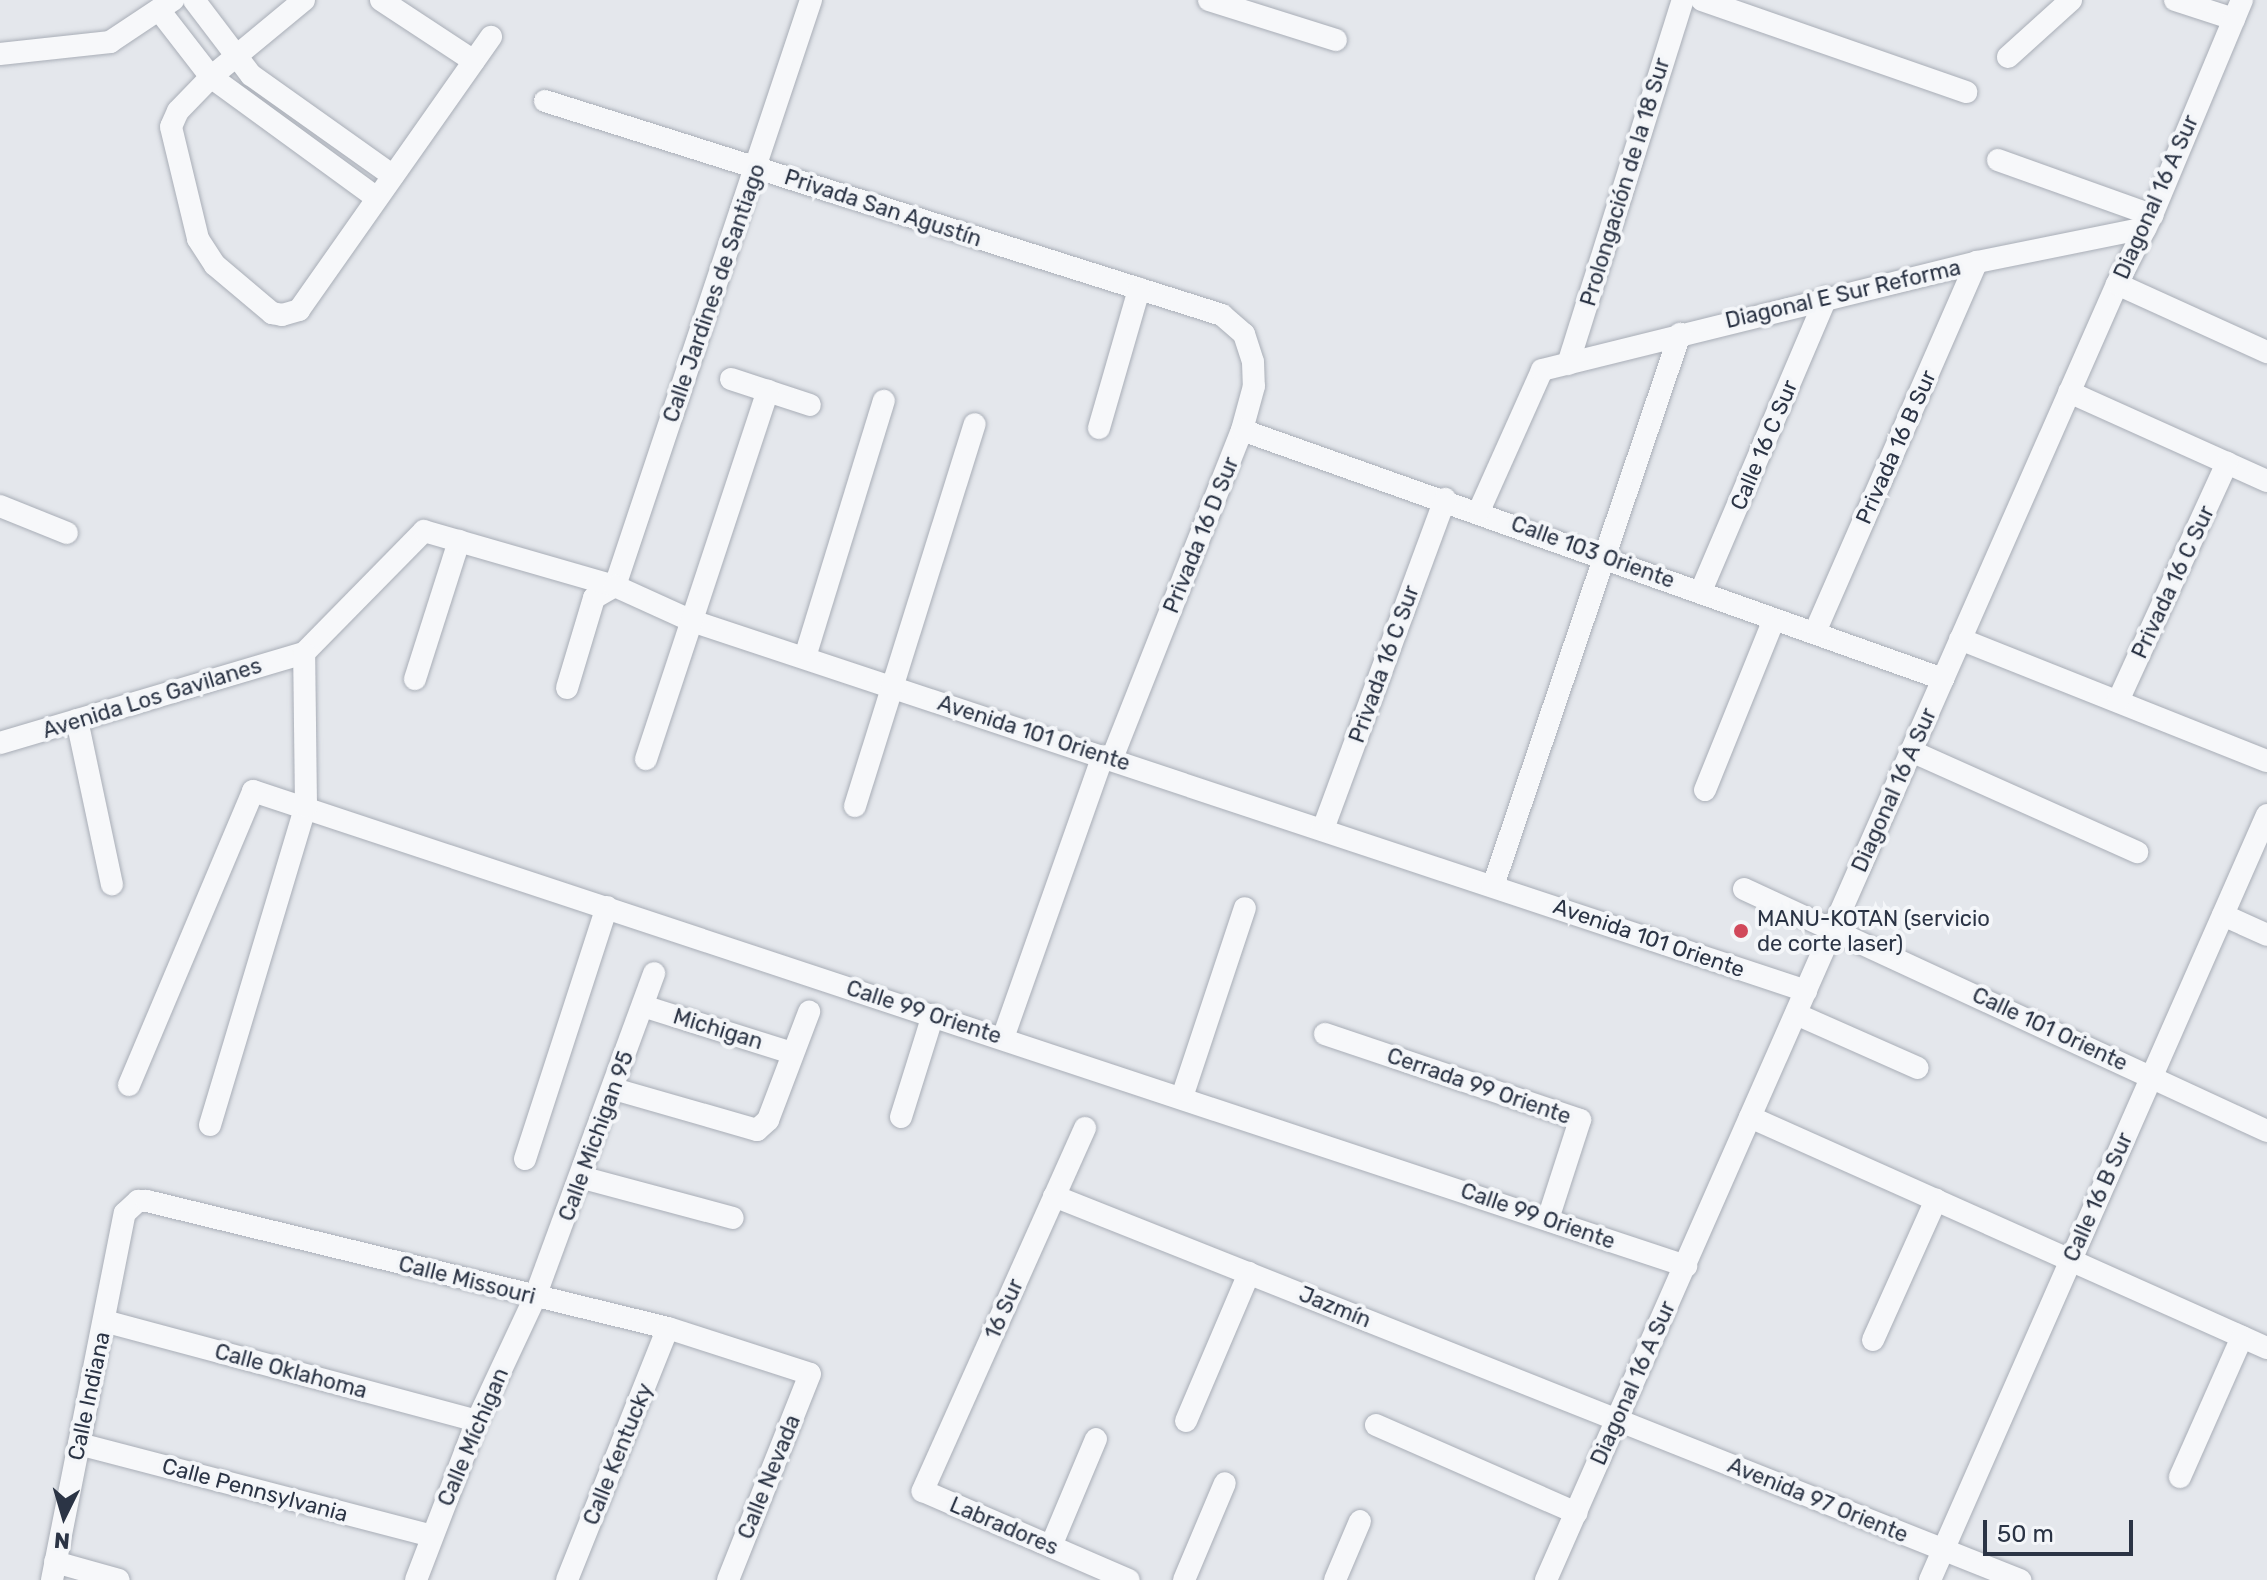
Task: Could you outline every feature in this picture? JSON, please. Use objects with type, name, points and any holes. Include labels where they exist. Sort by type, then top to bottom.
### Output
[{"type":"street","points":[[194,0],[232,57],[393,176]]},
{"type":"street","points":[[304,0],[211,77],[178,111],[171,127],[189,217],[215,265],[272,313],[299,310],[491,37]]},
{"type":"street","points":[[381,0],[474,61]]},
{"type":"street","name":"Calle Jardines de Santiago","points":[[615,586],[811,0]]},
{"type":"street","points":[[1209,0],[1336,40]]},
{"type":"street","name":"Prolongación de la 18 Sur","points":[[1568,364],[1683,0]]},
{"type":"street","points":[[1702,0],[1966,92]]},
{"type":"street","points":[[2008,57],[2071,0]]},
{"type":"street","points":[[2175,0],[2238,10]]},
{"type":"street","points":[[0,54],[91,47],[126,34],[166,5],[211,77],[377,198]]},
{"type":"street","name":"Diagonal 16 A Sur","points":[[1546,1580],[2069,392],[2117,284],[2149,222],[2238,10]]},
{"type":"street","name":"Privada San Agustín","points":[[545,101],[1222,315]]},
{"type":"street","points":[[1998,160],[2149,222]]},
{"type":"street","name":"Diagonal E Sur Reforma","points":[[1479,511],[1542,370],[1826,298],[2149,222]]},
{"type":"street","name":"Privada 16 B Sur","points":[[1815,632],[1977,262]]},
{"type":"street","points":[[2117,284],[2267,352]]},
{"type":"street","points":[[1099,428],[1139,289]]},
{"type":"street","name":"Calle 16 C Sur","points":[[1701,591],[1826,298]]},
{"type":"street","name":"Privada 16 D Sur","points":[[1003,1038],[1108,758],[1242,430],[1254,386],[1253,362],[1244,334],[1222,315]]},
{"type":"street","points":[[1493,886],[1680,334]]},
{"type":"street","points":[[731,379],[810,405]]},
{"type":"street","points":[[646,759],[768,391]]},
{"type":"street","points":[[2069,392],[2267,481]]},
{"type":"street","points":[[805,657],[884,401]]},
{"type":"street","points":[[855,806],[975,424]]},
{"type":"street","name":"Calle 103 Oriente","points":[[1242,430],[1479,511],[1943,679]]},
{"type":"street","name":"Privada 16 C Sur","points":[[2118,701],[2227,463]]},
{"type":"street","name":"Privada 16 C Sur","points":[[1323,829],[1445,499]]},
{"type":"street","points":[[0,506],[67,533]]},
{"type":"street","name":"Avenida 101 Oriente","points":[[304,653],[424,531],[615,586],[692,621],[1806,991]]},
{"type":"street","points":[[415,679],[459,541]]},
{"type":"street","points":[[567,688],[594,598],[615,586]]},
{"type":"street","points":[[1705,790],[1774,619]]},
{"type":"street","points":[[1960,639],[2267,761]]},
{"type":"street","points":[[210,1125],[306,806],[304,653]]},
{"type":"street","name":"Avenida Los Gavilanes","points":[[0,743],[304,653]]},
{"type":"street","points":[[77,720],[112,884]]},
{"type":"street","points":[[1911,751],[2137,852]]},
{"type":"street","name":"Calle 99 Oriente","points":[[129,1085],[253,791],[306,806],[1686,1266]]},
{"type":"street","name":"Calle 16 B Sur","points":[[1930,1580],[2267,815]]},
{"type":"street","name":"Calle 101 Oriente","points":[[1744,889],[1833,927],[2267,1131]]},
{"type":"street","points":[[525,1159],[607,907]]},
{"type":"street","points":[[1182,1097],[1245,908]]},
{"type":"street","points":[[2223,915],[2267,935]]},
{"type":"street","name":"Calle Michigan 95","points":[[535,1297],[614,1089],[654,973]]},
{"type":"street","name":"Michigan","points":[[643,1006],[792,1053]]},
{"type":"street","points":[[614,1089],[747,1131],[768,1120],[809,1012]]},
{"type":"street","points":[[1796,1014],[1918,1068]]},
{"type":"street","points":[[901,1117],[933,1015]]},
{"type":"street","name":"Cerrada 99 Oriente","points":[[1325,1034],[1580,1120],[1548,1219]]},
{"type":"street","points":[[1750,1117],[2267,1348]]},
{"type":"street","name":"16 Sur","points":[[923,1491],[1085,1128]]},
{"type":"street","points":[[580,1177],[733,1218]]},
{"type":"street","name":"Jazmín","points":[[1054,1196],[1617,1419]]},
{"type":"street","points":[[1873,1340],[1936,1200]]},
{"type":"street","name":"Calle Missouri","points":[[125,1213],[138,1201],[147,1201],[668,1328],[810,1374]]},
{"type":"street","name":"Calle Indiana","points":[[54,1571],[125,1213]]},
{"type":"street","points":[[1186,1421],[1249,1273]]},
{"type":"street","name":"Calle Míchigan","points":[[416,1580],[477,1421],[535,1297]]},
{"type":"street","name":"Calle Oklahoma","points":[[104,1321],[477,1421]]},
{"type":"street","name":"Calle Kentucky","points":[[567,1580],[668,1328]]},
{"type":"street","points":[[2180,1477],[2242,1337]]},
{"type":"street","name":"Calle Nevada","points":[[728,1580],[810,1374]]},
{"type":"street","name":"Avenida 97 Oriente","points":[[1617,1419],[2020,1580]]},
{"type":"street","points":[[1376,1425],[1576,1513]]},
{"type":"street","points":[[1051,1546],[1096,1439]]},
{"type":"street","name":"Calle Pennsylvania","points":[[79,1444],[431,1536]]},
{"type":"street","points":[[1184,1580],[1225,1483]]},
{"type":"street","name":"Labradores","points":[[923,1491],[1129,1580]]},
{"type":"street","points":[[1335,1580],[1360,1521]]},
{"type":"street","points":[[54,1571],[119,1580]]},
{"type":"place","name":"MANU-KOTAN (servicio de corte laser)","points":[[1741,931]]}]
